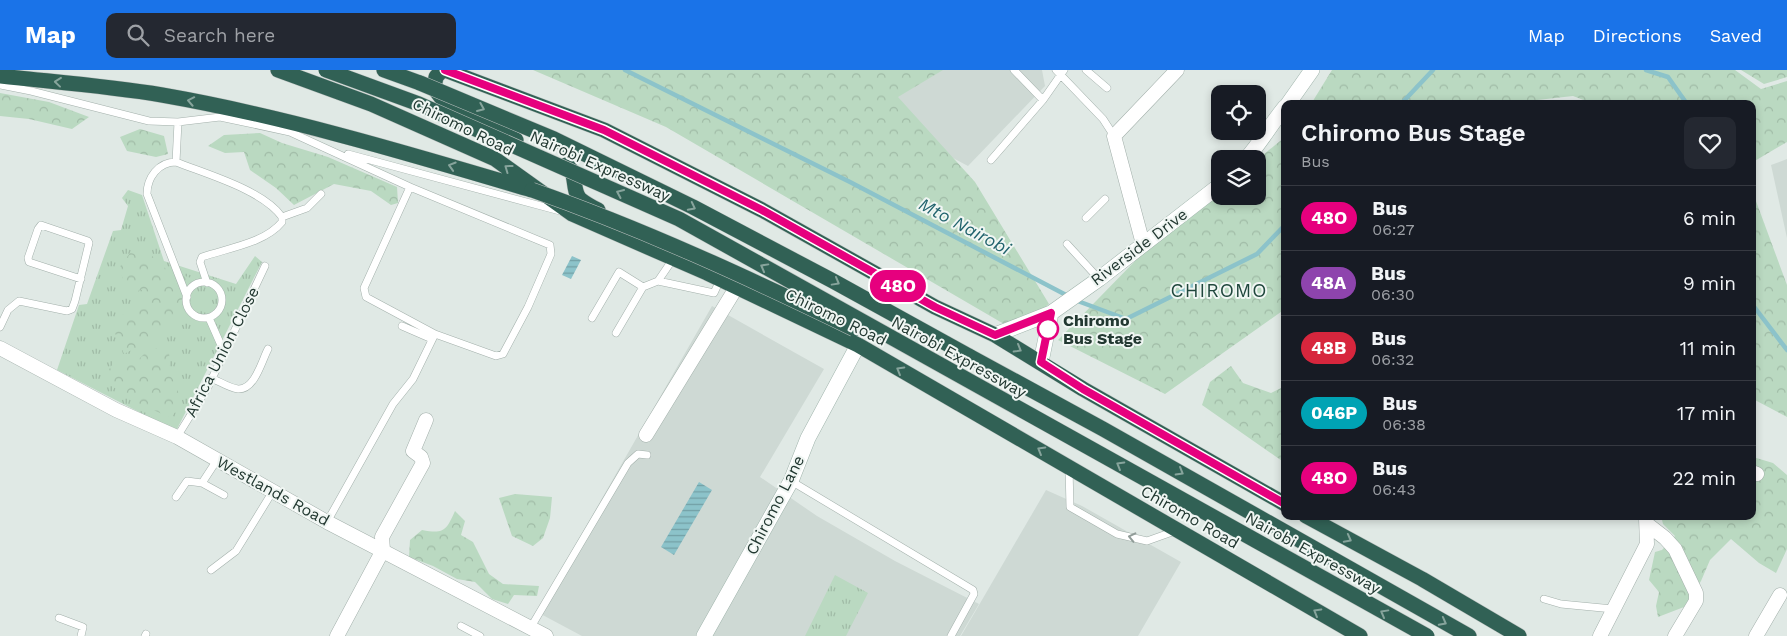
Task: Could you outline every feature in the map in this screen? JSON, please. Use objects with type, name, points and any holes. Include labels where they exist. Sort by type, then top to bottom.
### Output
[{"type":"highway","name":"Chiromo Road","points":[[278,70],[371,104],[495,159],[572,214],[673,258],[858,345],[1360,636]]},
{"type":"highway","name":"Nairobi Expressway","points":[[326,70],[418,104],[679,219],[986,392],[1427,636]]},
{"type":"highway","name":"Nairobi Expressway","points":[[384,70],[554,139],[693,207],[833,281],[1103,429],[1470,636]]},
{"type":"highway","points":[[713,277],[667,247],[581,200],[576,193],[569,167],[446,104],[434,88],[436,77],[444,70],[604,130],[762,210],[935,307],[995,335],[1083,389],[1281,502]]},
{"type":"highway","points":[[0,76],[107,87],[163,96],[324,130],[532,190],[586,209],[734,271],[986,392]]},
{"type":"highway","points":[[1313,520],[1422,579],[1519,636]]},
{"type":"street","points":[[1143,244],[1114,136],[1177,70]]},
{"type":"street","points":[[1291,100],[1312,70]]},
{"type":"street","points":[[1254,150],[1281,112]]},
{"type":"street","name":"Riverside Drive","points":[[995,335],[1055,310],[1099,279],[1211,192]]},
{"type":"street","points":[[646,436],[736,288]]},
{"type":"street","points":[[1041,362],[1055,310]]},
{"type":"street","name":"Chiromo Lane","points":[[704,636],[791,481],[808,438],[858,345]]},
{"type":"street","name":"Westlands Road","points":[[0,348],[116,410],[177,437],[327,522],[541,633]]},
{"type":"street","points":[[337,636],[383,550],[382,537],[423,463],[421,457],[412,450],[426,420]]},
{"type":"street","points":[[1600,636],[1647,544],[1646,520]]},
{"type":"street","points":[[1646,520],[1675,549],[1696,593],[1696,601],[1675,636]]},
{"type":"street","points":[[1756,636],[1780,595]]},
{"type":"lane","points":[[1014,70],[1043,100]]},
{"type":"lane","points":[[1086,70],[1107,88]]},
{"type":"lane","points":[[991,160],[1043,100],[1060,72],[1103,119],[1114,136]]},
{"type":"lane","points":[[0,85],[149,121],[178,122],[220,117],[290,132],[410,187],[550,245],[551,254],[528,307],[503,354],[496,356],[402,326]]},
{"type":"lane","points":[[176,162],[178,122]]},
{"type":"lane","points":[[328,149],[572,214]]},
{"type":"lane","points":[[187,297],[192,288],[202,283],[207,283],[218,289],[222,297],[220,310],[209,318],[194,315],[188,308],[187,297],[147,194],[148,180],[154,172],[166,163],[176,162],[252,194],[282,217]]},
{"type":"lane","points":[[410,187],[364,288],[366,297],[434,336]]},
{"type":"lane","points":[[282,217],[307,208],[321,194]]},
{"type":"lane","points":[[1086,218],[1105,199]]},
{"type":"lane","points":[[207,283],[200,262],[202,257],[267,235],[279,226],[282,222],[282,217]]},
{"type":"lane","points":[[0,326],[8,310],[19,301],[67,311],[72,309],[80,279],[88,241],[85,238],[40,226],[28,258],[29,262],[80,279]]},
{"type":"lane","points":[[1067,244],[1099,279]]},
{"type":"lane","points":[[658,281],[673,258]]},
{"type":"lane","name":"Africa Union Close","points":[[177,437],[211,378],[265,266]]},
{"type":"lane","points":[[592,318],[619,272],[643,287]]},
{"type":"lane","points":[[616,333],[643,287],[658,281],[714,293],[713,277]]},
{"type":"lane","points":[[209,318],[224,352]]},
{"type":"lane","points":[[327,522],[393,404],[413,379],[434,336]]},
{"type":"lane","points":[[211,378],[238,389],[247,386],[252,381],[268,349]]},
{"type":"lane","points":[[541,633],[628,463],[638,454],[647,455]]},
{"type":"lane","points":[[202,483],[217,460]]},
{"type":"lane","points":[[1069,466],[1070,507],[1117,534],[1147,541],[1178,530]]},
{"type":"lane","points":[[176,497],[187,481],[202,483],[224,495]]},
{"type":"lane","points":[[791,481],[972,590],[974,594],[951,636]]},
{"type":"lane","points":[[211,570],[236,551],[274,491]]},
{"type":"lane","points":[[1544,599],[1561,604],[1613,609]]},
{"type":"lane","points":[[59,618],[83,626],[80,636]]},
{"type":"lane","points":[[461,626],[480,636]]},
{"type":"shaded area","points":[[787,70],[1042,70],[1045,86],[968,166]]},
{"type":"shaded area","points":[[1787,159],[1787,238],[1771,165]]},
{"type":"shaded area","points":[[712,306],[824,369],[760,477],[817,516],[895,561],[979,604],[960,636],[582,636],[537,612]]},
{"type":"shaded area","points":[[1046,490],[1082,506],[1181,562],[1138,636],[961,636]]},
{"type":"green space","points":[[533,70],[943,70],[898,97],[975,182],[1049,304],[1016,331],[666,127]]},
{"type":"green space","points":[[1332,70],[1735,70],[1761,89],[1787,81],[1787,142],[1756,160],[1756,100],[1584,100],[1573,96],[1538,100],[1313,100]]},
{"type":"green space","points":[[1741,70],[1787,70],[1787,77],[1764,84]]},
{"type":"green space","points":[[0,93],[49,102],[89,117],[72,129],[29,119],[0,116]]},
{"type":"green space","points":[[140,129],[164,136],[168,154],[156,157],[127,151],[120,137]]},
{"type":"green space","points":[[260,133],[282,143],[328,157],[397,187],[398,203],[391,205],[371,191],[334,184],[294,205],[276,188],[250,170],[244,152],[225,153],[208,146],[224,135]]},
{"type":"green space","points":[[1281,140],[1281,312],[1165,394],[1058,340],[1137,259],[1211,197],[1211,205],[1266,205],[1266,152]]},
{"type":"green space","points":[[128,190],[142,195],[164,261],[236,284],[255,256],[262,262],[176,431],[57,370],[79,305],[87,304],[113,231],[121,230],[128,206],[122,198]]},
{"type":"green space","points":[[1756,201],[1787,285],[1787,417],[1756,401]]},
{"type":"green space","points":[[130,253],[151,255],[167,270],[191,278],[182,300],[178,318],[161,335],[124,354],[112,326],[127,310],[145,309],[142,290],[128,293],[119,268]]},
{"type":"green space","points":[[150,348],[169,350],[170,372],[182,402],[171,418],[140,404],[102,380],[114,362],[136,362]]},
{"type":"green space","points":[[1231,366],[1243,383],[1271,393],[1281,388],[1281,460],[1202,405],[1210,382]]},
{"type":"green space","points":[[1756,458],[1773,463],[1787,475],[1787,549],[1776,573],[1759,563],[1731,539],[1710,560],[1701,581],[1684,607],[1658,617],[1656,606],[1659,592],[1649,580],[1655,552],[1662,550],[1675,536],[1663,524],[1662,520],[1756,520]]},
{"type":"green space","points":[[515,494],[552,497],[550,518],[543,538],[533,546],[512,536],[499,498]]},
{"type":"green space","points":[[455,511],[465,521],[461,535],[473,542],[489,574],[503,584],[539,586],[537,596],[514,595],[508,604],[492,599],[475,582],[457,579],[433,566],[409,557],[410,540],[422,530],[435,532],[443,530]]},
{"type":"green space","points":[[835,575],[868,593],[846,636],[805,636]]},
{"type":"water","points":[[572,256],[581,260],[571,279],[562,275]]},
{"type":"water","points":[[699,482],[712,490],[674,555],[661,547]]},
{"type":"waterway","name":"Mto Nairobi","points":[[625,70],[850,182],[1068,296]]},
{"type":"waterway","name":"Mto Nairobi","points":[[1405,100],[1433,70]]},
{"type":"waterway","name":"Mto Nairobi","points":[[1646,70],[1668,77],[1684,100]]},
{"type":"waterway","name":"Mto Nairobi","points":[[1075,300],[1126,319],[1257,254],[1281,229]]},
{"type":"waterway","name":"Mto Nairobi","points":[[1756,309],[1787,350]]},
{"type":"bus line","name":"48O","points":[[445,70],[604,130],[762,210],[935,307],[995,335],[1051,313],[1041,362],[1083,389],[1281,502]]},
{"type":"place","name":"Chiromo Bus Stage","points":[[1048,329]]},
{"type":"district","name":"CHIROMO","points":[[1219,290]]}]
